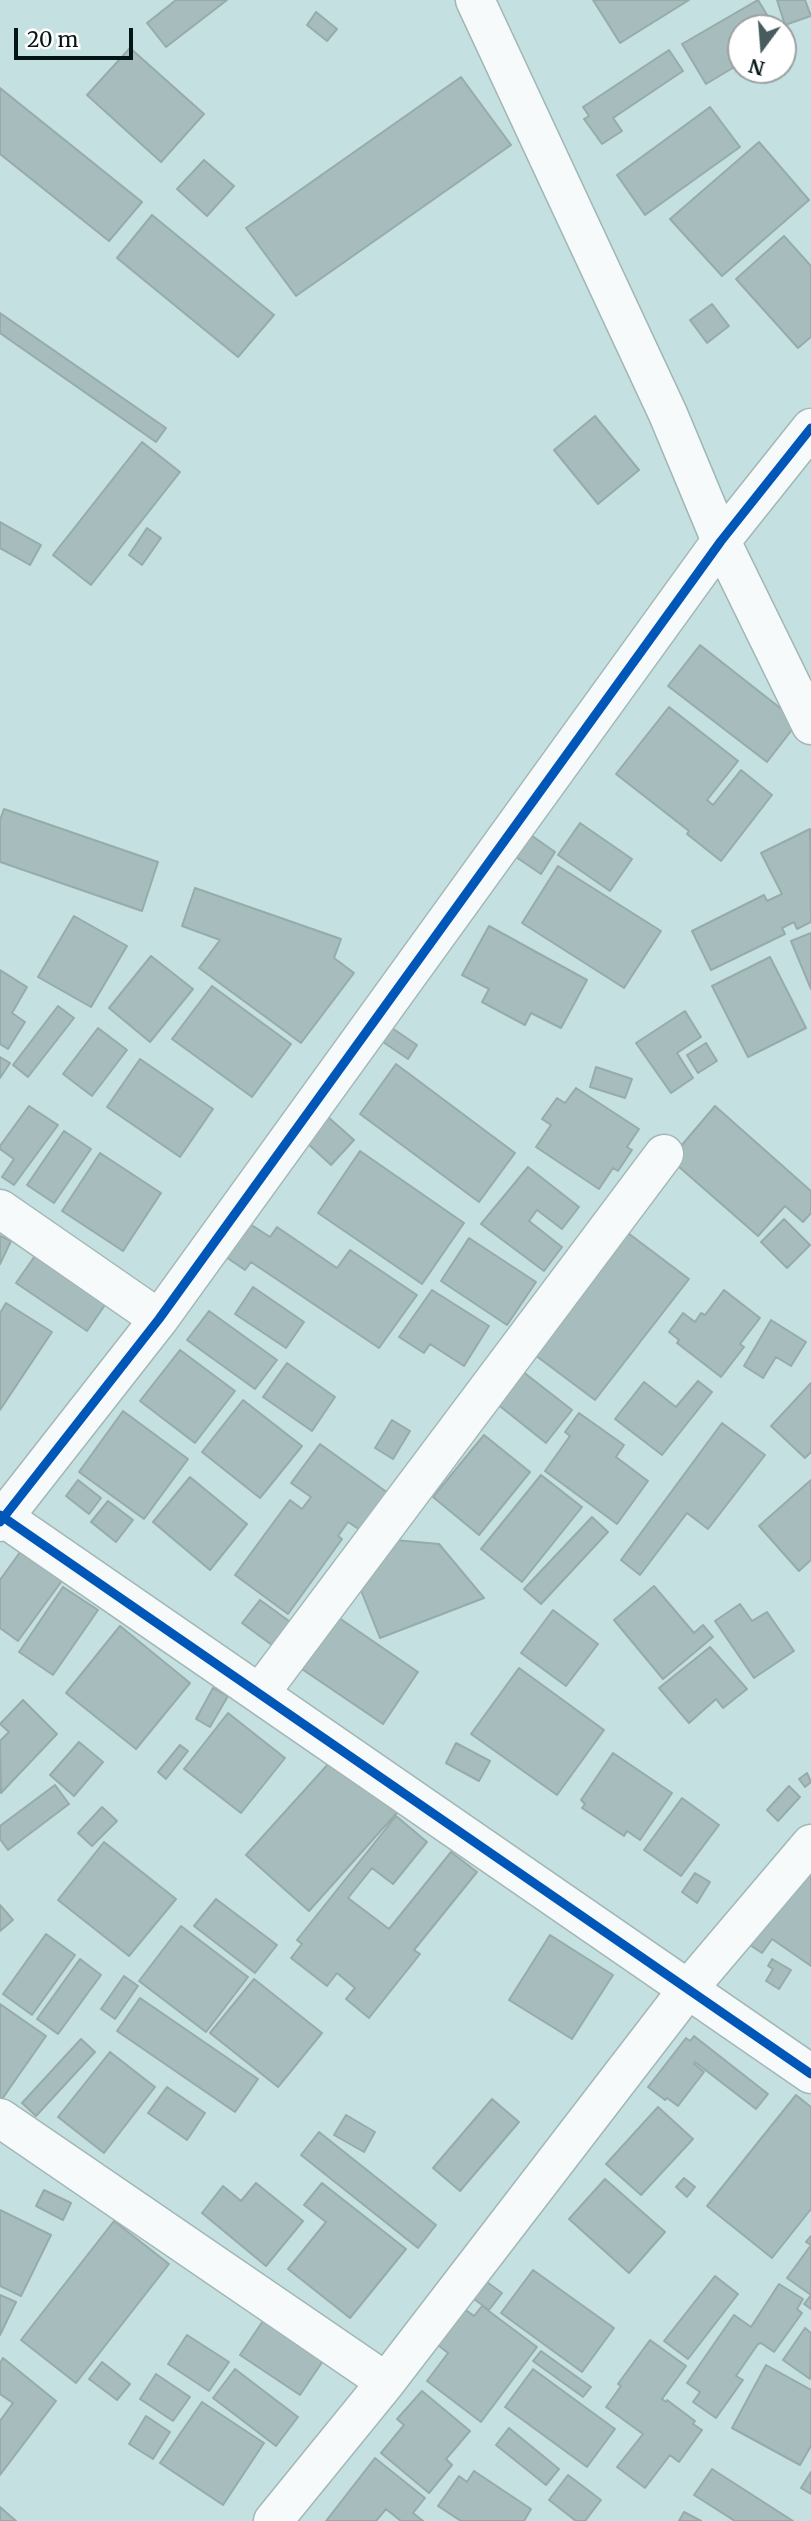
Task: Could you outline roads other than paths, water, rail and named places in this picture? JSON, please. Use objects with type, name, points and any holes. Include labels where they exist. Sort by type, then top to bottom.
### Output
[{"type":"street","points":[[475,0],[668,414],[722,541],[811,725]]},
{"type":"street","points":[[811,428],[722,541],[159,1319],[1,1518],[260,1693],[811,2074]]},
{"type":"street","points":[[260,1693],[664,1154]]},
{"type":"street","points":[[0,1209],[159,1319]]},
{"type":"street","points":[[273,2521],[386,2382],[688,1989],[811,1844]]},
{"type":"street","points":[[0,2118],[386,2382]]}]
